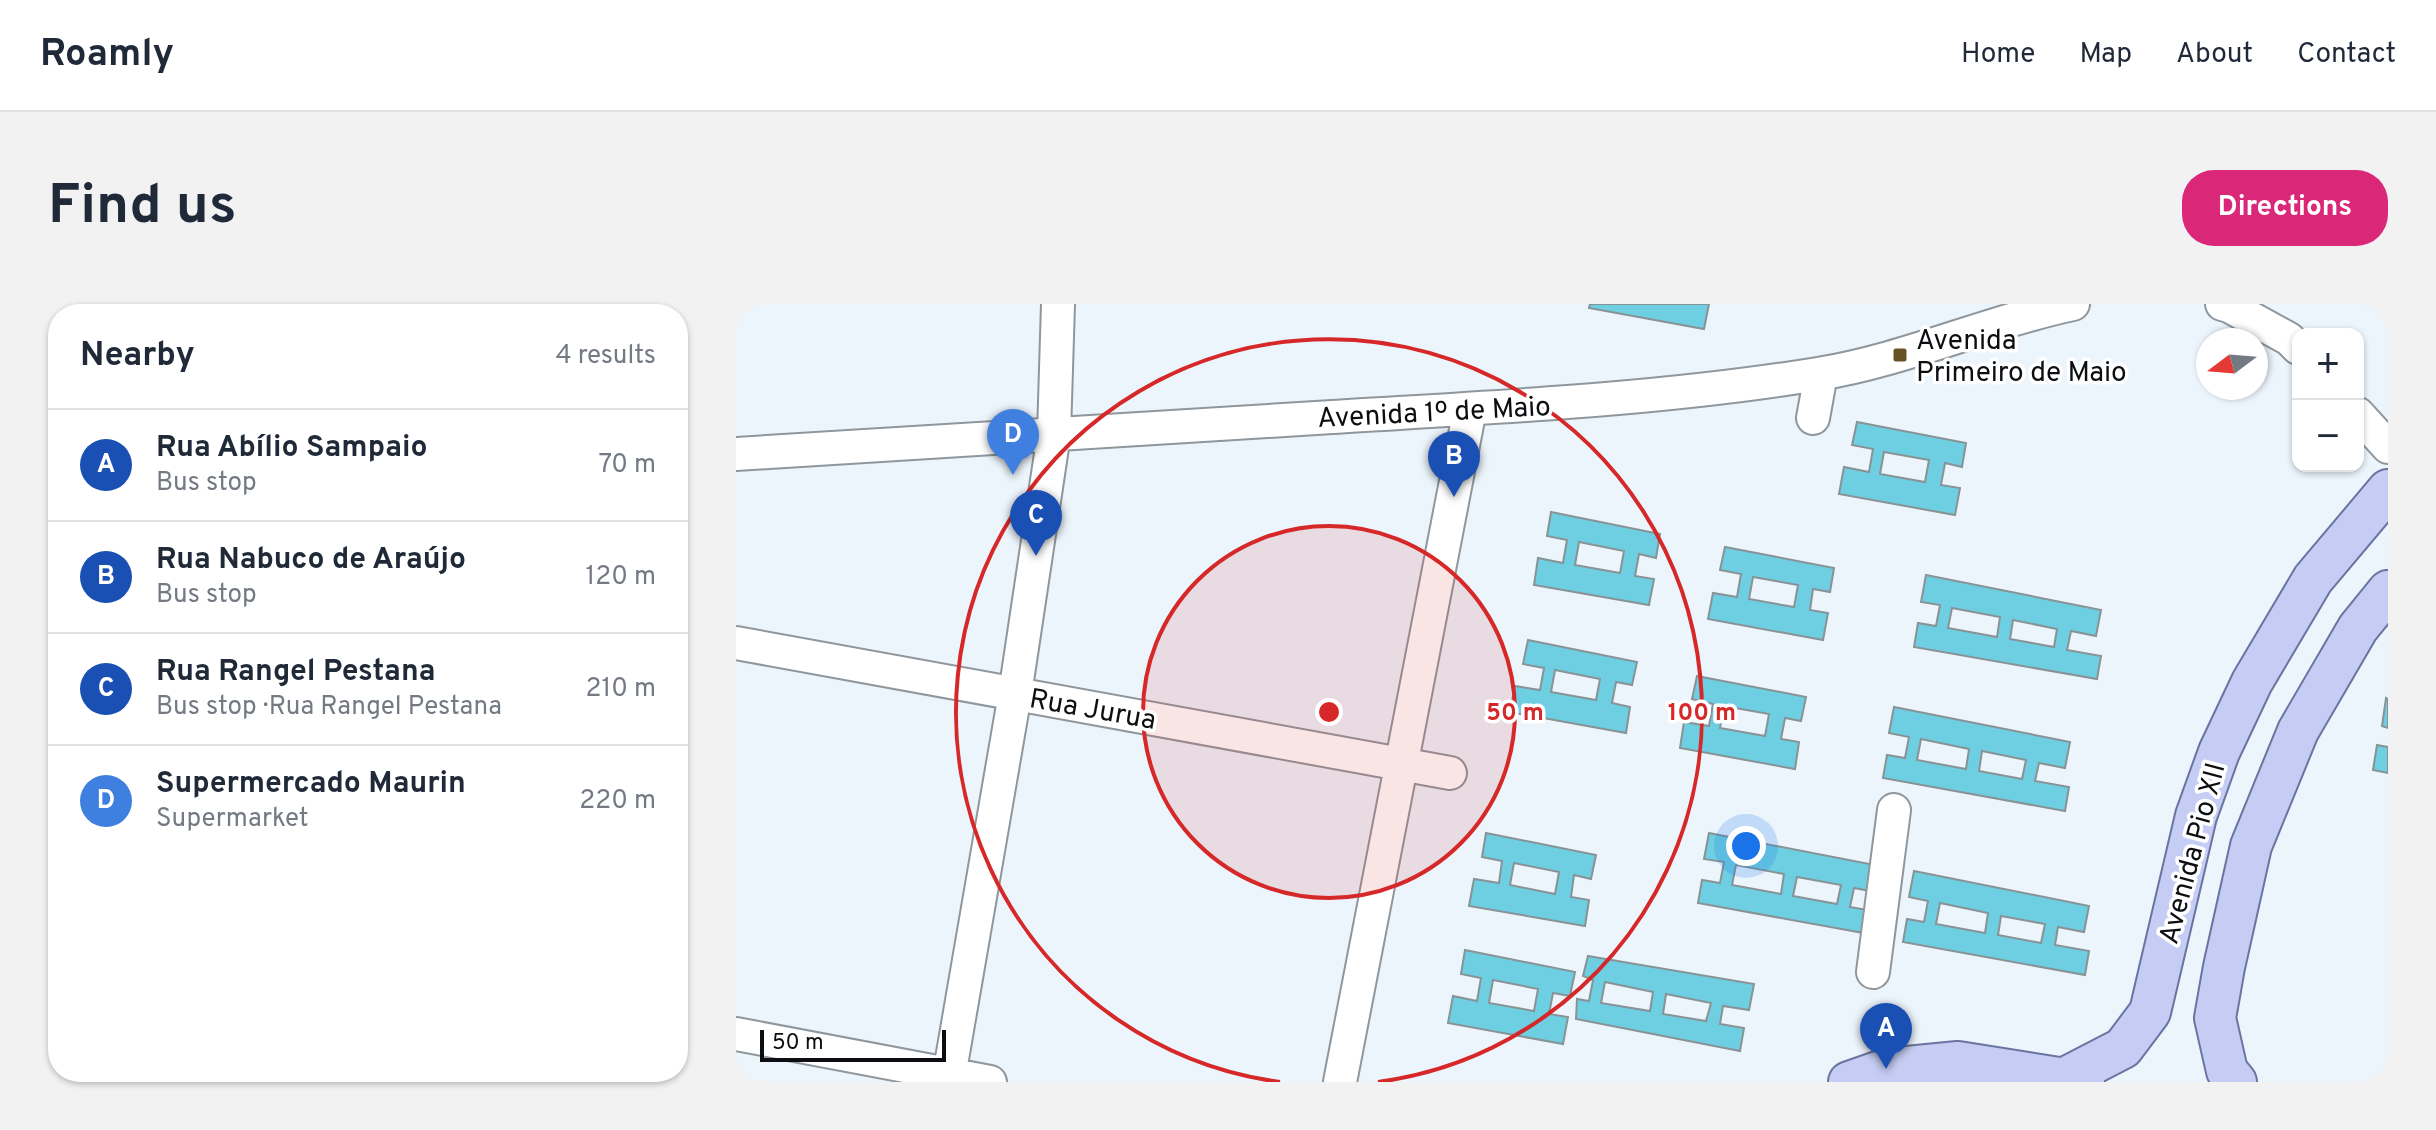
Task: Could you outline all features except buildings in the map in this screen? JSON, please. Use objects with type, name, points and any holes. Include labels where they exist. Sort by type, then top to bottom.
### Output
[{"type":"main road","name":"Avenida Pio XII","points":[[2074,1080],[2123,1048],[2150,1012],[2196,816],[2219,752],[2252,682],[2313,579],[2388,490]]},
{"type":"main road","name":"Avenida Pio XII","points":[[2236,1082],[2227,1071],[2215,1018],[2251,846],[2298,731],[2358,628],[2388,591]]},
{"type":"main road","points":[[1849,1082],[1886,1069],[1958,1062],[2074,1080]]},
{"type":"street","points":[[949,1078],[1015,694],[1054,434],[1058,304]]},
{"type":"street","points":[[2222,304],[2292,342]]},
{"type":"street","name":"Avenida 1º de Maio","points":[[736,454],[1629,397],[1821,374],[1900,355],[2052,306]]},
{"type":"street","points":[[1813,418],[1821,374]]},
{"type":"street","points":[[1340,1082],[1470,409]]},
{"type":"street","points":[[2364,421],[2388,447]]},
{"type":"street","name":"Rua Jurua","points":[[736,643],[1450,773]]},
{"type":"street","points":[[1873,972],[1894,810]]},
{"type":"street","points":[[736,1034],[949,1078],[990,1082]]},
{"type":"place","name":"Avenida Primeiro de Maio","points":[[1900,355]]},
{"type":"place","name":"Supermercado Maurin","points":[[1013,475]]},
{"type":"place","name":"Rua Nabuco de Araújo","points":[[1454,497]]},
{"type":"place","name":"Rua Rangel Pestana","points":[[1036,556]]},
{"type":"place","name":"Rua Abílio Sampaio","points":[[1886,1069]]}]
